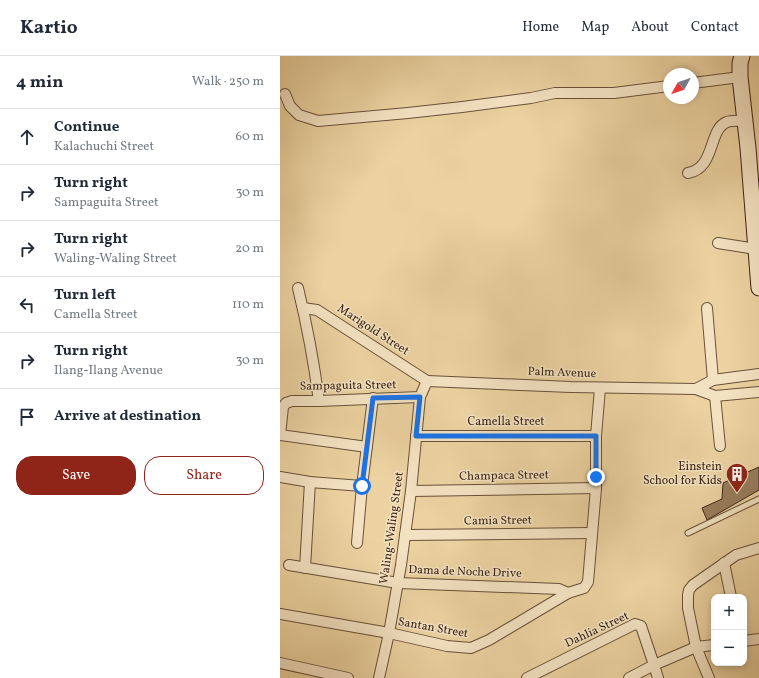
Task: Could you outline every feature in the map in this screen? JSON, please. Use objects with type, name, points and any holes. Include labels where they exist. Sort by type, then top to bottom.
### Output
[{"type":"street","points":[[742,56],[740,63],[740,77],[753,178],[759,288]]},
{"type":"street","points":[[699,82],[740,77]]},
{"type":"street","points":[[285,94],[290,106],[299,115],[318,121],[454,108],[531,98],[555,93],[614,93],[663,87]]},
{"type":"street","points":[[688,173],[700,168],[710,154],[715,135],[721,126],[727,122],[746,121]]},
{"type":"street","points":[[718,243],[756,250]]},
{"type":"street","points":[[298,288],[303,308],[319,401]]},
{"type":"street","name":"Marigold Street","points":[[303,308],[317,310],[427,381]]},
{"type":"street","points":[[707,308],[713,380]]},
{"type":"street","name":"Palm Avenue","points":[[696,388],[713,380],[759,374]]},
{"type":"street","name":"Palm Avenue","points":[[427,381],[600,388],[696,388],[716,396],[759,392]]},
{"type":"street","name":"Waling-Waling Street","points":[[379,678],[398,583],[411,490],[420,397],[427,381]]},
{"type":"street","name":"Santan Street","points":[[280,614],[389,633],[447,646],[471,648],[489,640],[568,593],[584,588],[588,582],[596,488],[596,436],[600,388]]},
{"type":"street","points":[[716,396],[720,446]]},
{"type":"street","name":"Sampaguita Street","points":[[280,435],[283,407],[286,403],[292,401],[420,397]]},
{"type":"street","points":[[357,543],[362,486],[373,398]]},
{"type":"street","points":[[280,435],[367,447]]},
{"type":"street","name":"Camella Street","points":[[416,436],[596,436]]},
{"type":"street","points":[[280,477],[310,482],[362,486]]},
{"type":"street","points":[[305,568],[310,482]]},
{"type":"street","name":"Champaca Street","points":[[411,490],[596,488]]},
{"type":"street","name":"Camia Street","points":[[405,535],[592,533]]},
{"type":"street","points":[[709,678],[696,647],[688,608],[689,590],[693,585],[736,555],[759,548]]},
{"type":"street","points":[[724,563],[730,594]]},
{"type":"street","name":"Dama de Noche Drive","points":[[289,565],[398,583],[560,590],[568,593]]},
{"type":"street","name":"Dahlia Street","points":[[527,678],[635,624],[641,626],[654,665]]},
{"type":"street","points":[[747,641],[759,639]]},
{"type":"street","points":[[629,678],[654,665],[696,647],[711,645]]},
{"type":"street","points":[[280,663],[348,678]]},
{"type":"street","points":[[654,665],[658,678]]},
{"type":"lane","points":[[688,533],[759,499]]},
{"type":"building","name":"Einstein School for Kids","points":[[759,467],[759,490],[707,520],[702,508],[722,499],[723,483]]},
{"type":"place","name":"Einstein School for Kids","points":[[737,494]]},
{"type":"route","points":[[362,486],[373,398],[420,397],[416,436],[596,436],[596,477]]}]
